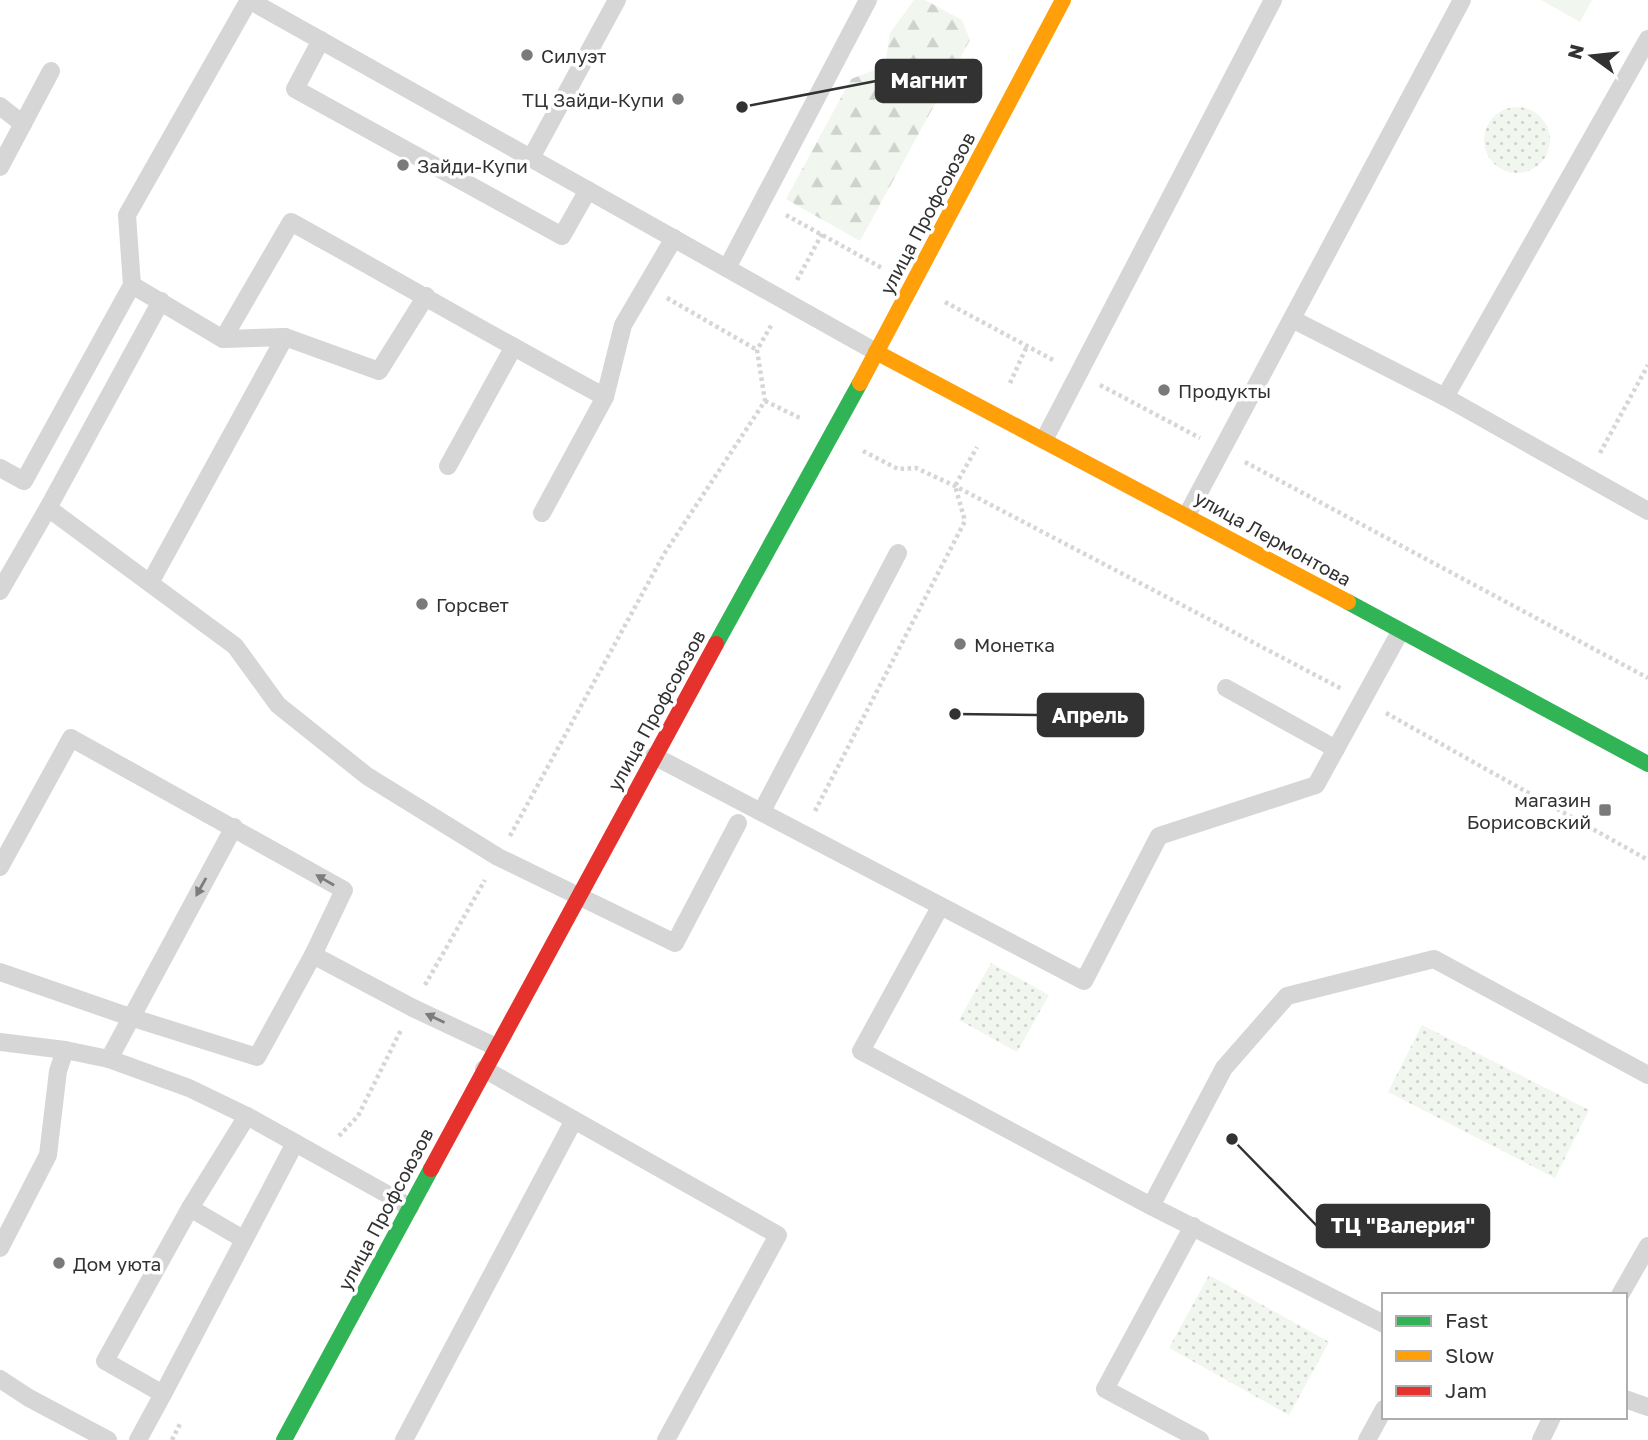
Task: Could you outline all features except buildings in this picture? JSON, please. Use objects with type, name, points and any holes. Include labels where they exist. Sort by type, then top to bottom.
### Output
[{"type":"main road","name":"улица Профсоюзов","points":[[284,1440],[654,755],[833,434],[1063,0]]},
{"type":"main road","name":"улица Лермонтова","points":[[877,352],[1187,515],[1648,764]]},
{"type":"lane","points":[[0,468],[24,481],[132,285],[127,215],[249,0],[877,352]]},
{"type":"lane","points":[[531,158],[617,0]]},
{"type":"lane","points":[[727,268],[868,0]]},
{"type":"lane","points":[[1044,440],[1273,0]]},
{"type":"lane","points":[[1187,515],[1462,0]]},
{"type":"lane","points":[[1445,397],[1648,39]]},
{"type":"lane","points":[[321,40],[295,89],[562,236],[587,190]]},
{"type":"lane","points":[[0,167],[51,71]]},
{"type":"lane","points":[[0,106],[23,124]]},
{"type":"lane","points":[[223,339],[291,222],[605,397]]},
{"type":"lane","points":[[542,513],[605,397],[623,325],[674,239]]},
{"type":"lane","points":[[132,285],[223,339],[285,337],[379,372],[426,296]]},
{"type":"lane","points":[[0,591],[161,301]]},
{"type":"lane","points":[[1292,319],[1445,397],[1648,511]]},
{"type":"lane","points":[[150,583],[285,337]]},
{"type":"lane","points":[[448,466],[513,348]]},
{"type":"lane","points":[[48,508],[234,646],[278,705],[366,776],[498,857],[675,943],[738,823]]},
{"type":"lane","points":[[762,811],[898,553]]},
{"type":"lane","points":[[654,755],[1084,981],[1159,836],[1316,785],[1400,632]]},
{"type":"lane","points":[[1226,688],[1336,749]]},
{"type":"lane","points":[[0,867],[71,738],[344,890],[313,955],[257,1057],[0,972]]},
{"type":"lane","points":[[109,1059],[234,827]]},
{"type":"lane","points":[[940,907],[861,1051],[1151,1206],[1382,1323]]},
{"type":"lane","points":[[313,955],[496,1047]]},
{"type":"lane","points":[[1151,1206],[1224,1068],[1287,996],[1434,959],[1648,1075]]},
{"type":"lane","points":[[0,1042],[65,1050],[109,1059],[189,1088],[247,1116],[410,1207]]},
{"type":"lane","points":[[0,1248],[48,1155],[58,1071],[65,1050]]},
{"type":"lane","points":[[484,1069],[778,1235],[666,1440]]},
{"type":"lane","points":[[163,1394],[105,1361],[190,1208],[247,1116]]},
{"type":"lane","points":[[404,1440],[573,1120]]},
{"type":"lane","points":[[138,1440],[295,1143]]},
{"type":"lane","points":[[190,1208],[243,1239]]},
{"type":"lane","points":[[1193,1226],[1105,1389],[1200,1440]]},
{"type":"lane","points":[[1621,1293],[1648,1246]]},
{"type":"lane","points":[[0,1379],[29,1398],[108,1440]]},
{"type":"lane","points":[[1627,1400],[1648,1407]]},
{"type":"lane","points":[[1367,1440],[1382,1413]]},
{"type":"lane","points":[[1541,1440],[1551,1419]]},
{"type":"path","points":[[321,1156],[358,1116],[413,1007],[664,554],[765,401],[757,350],[646,286]]},
{"type":"path","points":[[804,834],[965,521],[956,486],[995,414],[1027,346]]},
{"type":"path","points":[[1587,477],[1648,365]]},
{"type":"path","points":[[765,401],[898,469],[916,468],[956,486],[1363,700],[1648,860]]},
{"type":"path","points":[[172,1440],[185,1415]]},
{"type":"green space","points":[[914,0],[925,0],[962,20],[970,40],[860,241],[786,199],[851,79],[885,66],[890,33]]},
{"type":"green space","points":[[1541,0],[1592,0],[1580,22]]},
{"type":"green space","points":[[1517,107],[1540,117],[1550,140],[1540,163],[1517,173],[1494,163],[1484,140],[1494,117]]},
{"type":"green space","points":[[991,963],[1049,995],[1017,1052],[959,1020]]},
{"type":"green space","points":[[1422,1025],[1589,1110],[1555,1178],[1388,1092]]},
{"type":"green space","points":[[1209,1275],[1329,1342],[1289,1415],[1169,1348]]},
{"type":"traffic: fast","points":[[716,644],[860,383]]},
{"type":"traffic: fast","points":[[1348,602],[1648,764]]},
{"type":"traffic: fast","points":[[284,1440],[431,1169]]},
{"type":"traffic: slow","points":[[860,383],[1063,0]]},
{"type":"traffic: slow","points":[[876,352],[1348,602]]},
{"type":"traffic: jam","points":[[431,1169],[716,644]]},
{"type":"place","name":"Силуэт","points":[[527,55]]},
{"type":"place","name":"ТЦ Зайди-Купи","points":[[678,99]]},
{"type":"place","name":"Магнит","points":[[742,107]]},
{"type":"place","name":"Зайди-Купи","points":[[403,165]]},
{"type":"place","name":"Продукты","points":[[1164,390]]},
{"type":"place","name":"Горсвет","points":[[422,604]]},
{"type":"place","name":"Монетка","points":[[960,644]]},
{"type":"place","name":"Апрель","points":[[955,714]]},
{"type":"place","name":"магазин Борисовский","points":[[1605,810]]},
{"type":"place","name":"ТЦ \"Валерия\"","points":[[1232,1139]]},
{"type":"place","name":"Дом уюта","points":[[59,1263]]}]
